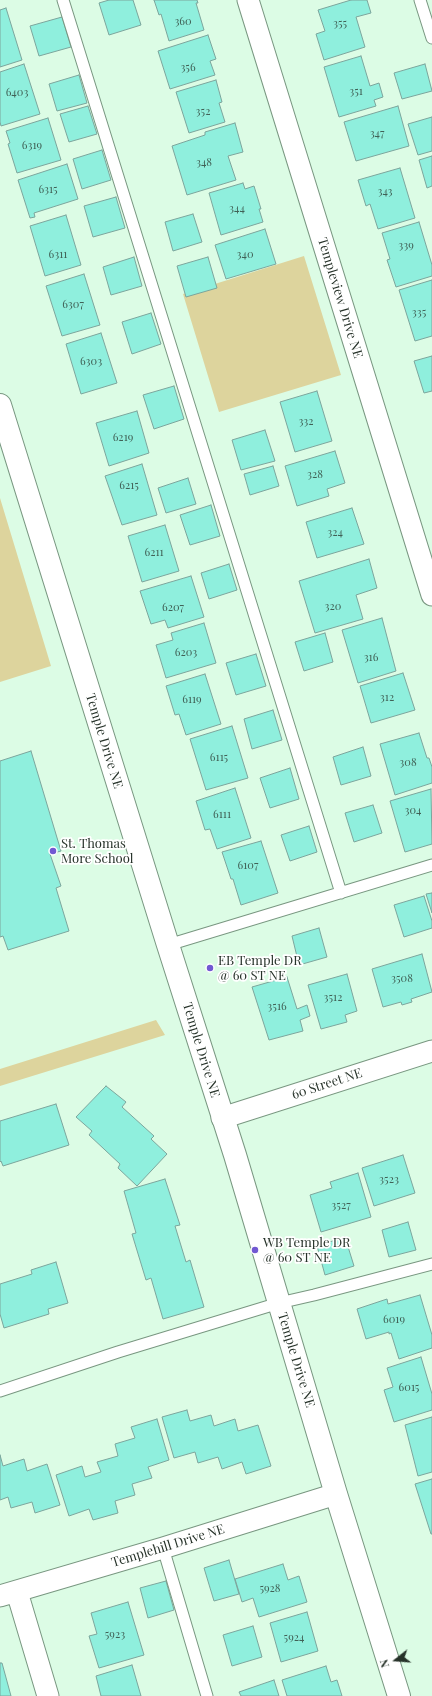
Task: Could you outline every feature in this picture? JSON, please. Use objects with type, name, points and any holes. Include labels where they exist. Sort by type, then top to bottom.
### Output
[{"type":"street","name":"Templeview Drive NE","points":[[248,0],[432,595]]},
{"type":"street","name":"Temple Drive NE","points":[[0,405],[222,1118],[235,1155],[336,1494],[399,1696]]},
{"type":"street","name":"60 Street NE","points":[[222,1118],[432,1051]]},
{"type":"street","name":"Templehill Drive NE","points":[[8,1594],[336,1494]]},
{"type":"street","points":[[8,1594],[48,1696]]},
{"type":"lane","points":[[63,0],[341,893]]},
{"type":"lane","points":[[420,0],[432,38]]},
{"type":"lane","points":[[168,945],[432,865]]},
{"type":"lane","points":[[0,1391],[118,1352],[279,1303],[432,1264]]},
{"type":"lane","points":[[162,1548],[208,1696]]},
{"type":"shaded area","points":[[304,256],[341,375],[219,412],[183,294]]},
{"type":"shaded area","points":[[0,498],[51,666],[0,682]]},
{"type":"shaded area","points":[[156,1020],[165,1035],[0,1086],[0,1069]]},
{"type":"building","points":[[109,0],[133,0],[141,25],[109,35],[99,3]]},
{"type":"building","points":[[154,0],[197,0],[198,3],[196,3],[204,30],[169,41],[161,14],[159,15]]},
{"type":"building","points":[[351,0],[367,0],[371,13],[356,17],[365,47],[324,60],[316,34],[325,31],[318,10]]},
{"type":"building","points":[[6,8],[22,60],[0,67],[0,10]]},
{"type":"building","points":[[62,17],[71,47],[39,56],[30,26]]},
{"type":"building","points":[[208,35],[216,59],[210,61],[215,75],[170,89],[158,51]]},
{"type":"building","points":[[361,56],[370,86],[379,83],[383,97],[374,100],[376,106],[339,117],[324,67]]},
{"type":"building","points":[[24,64],[40,114],[1,126],[0,72]]},
{"type":"building","points":[[425,64],[432,91],[402,99],[394,73]]},
{"type":"building","points":[[79,75],[87,103],[57,111],[49,84]]},
{"type":"building","points":[[216,80],[222,102],[219,103],[225,122],[189,133],[176,92]]},
{"type":"building","points":[[88,106],[97,134],[69,142],[60,114]]},
{"type":"building","points":[[398,106],[409,146],[356,161],[344,122]]},
{"type":"building","points":[[432,117],[432,151],[418,155],[408,124]]},
{"type":"building","points":[[48,118],[61,160],[17,173],[8,144],[10,143],[6,131]]},
{"type":"building","points":[[235,123],[243,152],[228,156],[236,180],[187,195],[172,146],[205,135],[205,132]]},
{"type":"building","points":[[102,150],[111,180],[82,189],[73,159]]},
{"type":"building","points":[[432,156],[432,186],[427,188],[419,160]]},
{"type":"building","points":[[67,164],[78,199],[34,213],[35,217],[30,218],[18,180]]},
{"type":"building","points":[[400,168],[415,218],[378,229],[370,204],[366,206],[358,180]]},
{"type":"building","points":[[243,183],[245,189],[254,186],[261,209],[259,209],[263,222],[221,235],[209,193]]},
{"type":"building","points":[[116,197],[125,228],[93,237],[84,206]]},
{"type":"building","points":[[193,214],[202,242],[173,251],[165,222]]},
{"type":"building","points":[[66,215],[81,265],[45,276],[30,226]]},
{"type":"building","points":[[419,222],[432,265],[432,276],[396,287],[387,260],[390,259],[382,233]]},
{"type":"building","points":[[265,229],[276,264],[226,279],[215,245]]},
{"type":"building","points":[[134,257],[142,286],[111,295],[103,267]]},
{"type":"building","points":[[208,257],[217,288],[186,297],[177,266]]},
{"type":"building","points":[[84,274],[100,325],[62,336],[46,286]]},
{"type":"building","points":[[432,280],[432,336],[415,341],[399,290]]},
{"type":"building","points":[[151,313],[161,344],[132,354],[122,322]]},
{"type":"building","points":[[101,333],[117,383],[81,394],[66,344]]},
{"type":"building","points":[[432,356],[432,391],[424,393],[414,361]]},
{"type":"building","points":[[174,386],[184,419],[154,429],[143,395]]},
{"type":"building","points":[[317,391],[332,441],[295,452],[280,402]]},
{"type":"building","points":[[137,411],[149,453],[109,466],[96,423]]},
{"type":"building","points":[[265,430],[275,461],[241,470],[232,440]]},
{"type":"building","points":[[335,451],[345,483],[327,489],[329,496],[297,506],[285,466]]},
{"type":"building","points":[[142,464],[157,515],[122,525],[105,476]]},
{"type":"building","points":[[273,466],[279,486],[250,495],[244,474]]},
{"type":"building","points":[[188,478],[196,504],[166,513],[158,488]]},
{"type":"building","points":[[211,505],[220,536],[190,545],[180,515]]},
{"type":"building","points":[[352,508],[364,544],[317,558],[306,522]]},
{"type":"building","points":[[165,525],[179,571],[142,582],[128,536]]},
{"type":"building","points":[[369,559],[377,588],[356,595],[363,619],[315,633],[299,581]]},
{"type":"building","points":[[229,564],[237,590],[209,599],[201,573]]},
{"type":"building","points":[[191,576],[204,617],[168,628],[165,620],[151,624],[140,591]]},
{"type":"building","points":[[382,618],[396,671],[358,683],[342,630]]},
{"type":"building","points":[[204,623],[216,663],[166,678],[156,645],[173,640],[171,633]]},
{"type":"building","points":[[325,633],[333,662],[304,671],[295,642]]},
{"type":"building","points":[[256,654],[266,686],[236,695],[226,663]]},
{"type":"building","points":[[403,673],[415,710],[371,723],[360,686]]},
{"type":"building","points":[[205,674],[221,724],[186,735],[179,714],[175,715],[166,686]]},
{"type":"building","points":[[273,710],[282,740],[252,749],[244,719]]},
{"type":"building","points":[[232,726],[248,778],[206,790],[190,739]]},
{"type":"building","points":[[419,733],[427,758],[429,758],[432,767],[432,783],[395,795],[380,744]]},
{"type":"building","points":[[363,747],[371,776],[341,785],[333,757]]},
{"type":"building","points":[[31,751],[61,851],[50,854],[61,886],[56,888],[69,931],[8,950],[3,936],[0,937],[0,761]]},
{"type":"building","points":[[290,768],[299,799],[270,808],[260,778]]},
{"type":"building","points":[[235,788],[251,838],[217,849],[210,829],[205,830],[196,801]]},
{"type":"building","points":[[431,789],[432,844],[405,852],[390,801]]},
{"type":"building","points":[[373,805],[382,833],[354,842],[345,813]]},
{"type":"building","points":[[309,826],[317,852],[290,861],[281,835]]},
{"type":"building","points":[[261,841],[278,893],[241,905],[233,879],[231,879],[222,852]]},
{"type":"building","points":[[432,893],[432,913],[426,894]]},
{"type":"building","points":[[424,896],[432,921],[432,928],[404,937],[394,905]]},
{"type":"building","points":[[319,928],[327,957],[299,965],[292,936]]},
{"type":"building","points":[[422,954],[432,992],[411,999],[412,1002],[402,1005],[401,1002],[383,1007],[372,969]]},
{"type":"building","points":[[347,974],[357,1011],[345,1015],[347,1022],[321,1029],[308,985]]},
{"type":"building","points":[[287,977],[297,1009],[307,1005],[310,1016],[300,1020],[303,1031],[269,1040],[252,987]]},
{"type":"building","points":[[106,1086],[126,1102],[122,1107],[154,1136],[151,1139],[167,1154],[137,1186],[118,1168],[120,1164],[89,1135],[92,1131],[76,1117]]},
{"type":"building","points":[[56,1104],[69,1145],[3,1166],[1,1161],[0,1162],[0,1121]]},
{"type":"building","points":[[403,1155],[415,1193],[374,1206],[362,1168]]},
{"type":"building","points":[[358,1173],[371,1217],[321,1232],[310,1195],[332,1188],[330,1182]]},
{"type":"building","points":[[165,1179],[180,1225],[175,1226],[186,1262],[190,1260],[204,1307],[163,1319],[151,1278],[146,1280],[132,1234],[136,1233],[124,1191]]},
{"type":"building","points":[[408,1222],[416,1250],[389,1257],[382,1230]]},
{"type":"building","points":[[345,1237],[354,1266],[325,1275],[317,1246]]},
{"type":"building","points":[[56,1262],[68,1303],[48,1309],[49,1314],[4,1328],[0,1314],[0,1284],[32,1274],[31,1270]]},
{"type":"building","points":[[420,1295],[432,1335],[432,1348],[399,1359],[391,1333],[389,1334],[389,1332],[366,1339],[357,1309],[387,1299],[388,1304]]},
{"type":"building","points":[[421,1357],[432,1394],[432,1410],[394,1422],[384,1390],[393,1387],[387,1368]]},
{"type":"building","points":[[187,1410],[190,1421],[211,1415],[214,1426],[235,1419],[238,1431],[258,1425],[271,1466],[246,1474],[242,1462],[222,1469],[218,1457],[198,1463],[195,1452],[174,1458],[162,1417]]},
{"type":"building","points":[[432,1417],[432,1472],[418,1476],[405,1425]]},
{"type":"building","points":[[157,1419],[169,1460],[148,1467],[152,1478],[132,1484],[135,1495],[115,1501],[118,1513],[93,1520],[89,1509],[69,1516],[56,1475],[82,1466],[85,1477],[101,1472],[97,1462],[118,1456],[115,1444],[135,1438],[131,1427]]},
{"type":"building","points":[[0,1455],[3,1466],[24,1459],[27,1471],[47,1464],[60,1505],[35,1513],[32,1502],[11,1508],[8,1497],[0,1500]]},
{"type":"building","points":[[432,1479],[432,1534],[431,1534],[415,1484]]},
{"type":"building","points":[[229,1560],[239,1594],[214,1601],[204,1568]]},
{"type":"building","points":[[283,1564],[288,1580],[299,1576],[307,1602],[259,1617],[253,1598],[242,1602],[235,1579]]},
{"type":"building","points":[[166,1581],[174,1610],[148,1618],[140,1588]]},
{"type":"building","points":[[128,1602],[144,1655],[99,1668],[89,1636],[97,1634],[91,1613]]},
{"type":"building","points":[[307,1612],[318,1651],[281,1662],[270,1623]]},
{"type":"building","points":[[253,1626],[262,1657],[232,1666],[223,1635]]},
{"type":"building","points":[[0,1663],[2,1663],[11,1696],[0,1696]]},
{"type":"building","points":[[132,1665],[141,1696],[101,1696],[96,1676]]},
{"type":"building","points":[[326,1666],[331,1682],[337,1680],[342,1696],[287,1696],[282,1680]]},
{"type":"building","points":[[274,1680],[279,1696],[241,1696],[239,1692]]},
{"type":"place","name":"St. Thomas More School","points":[[53,851]]},
{"type":"place","name":"EB Temple DR @ 60 ST NE","points":[[210,968]]},
{"type":"place","name":"WB Temple DR @ 60 ST NE","points":[[255,1250]]}]
